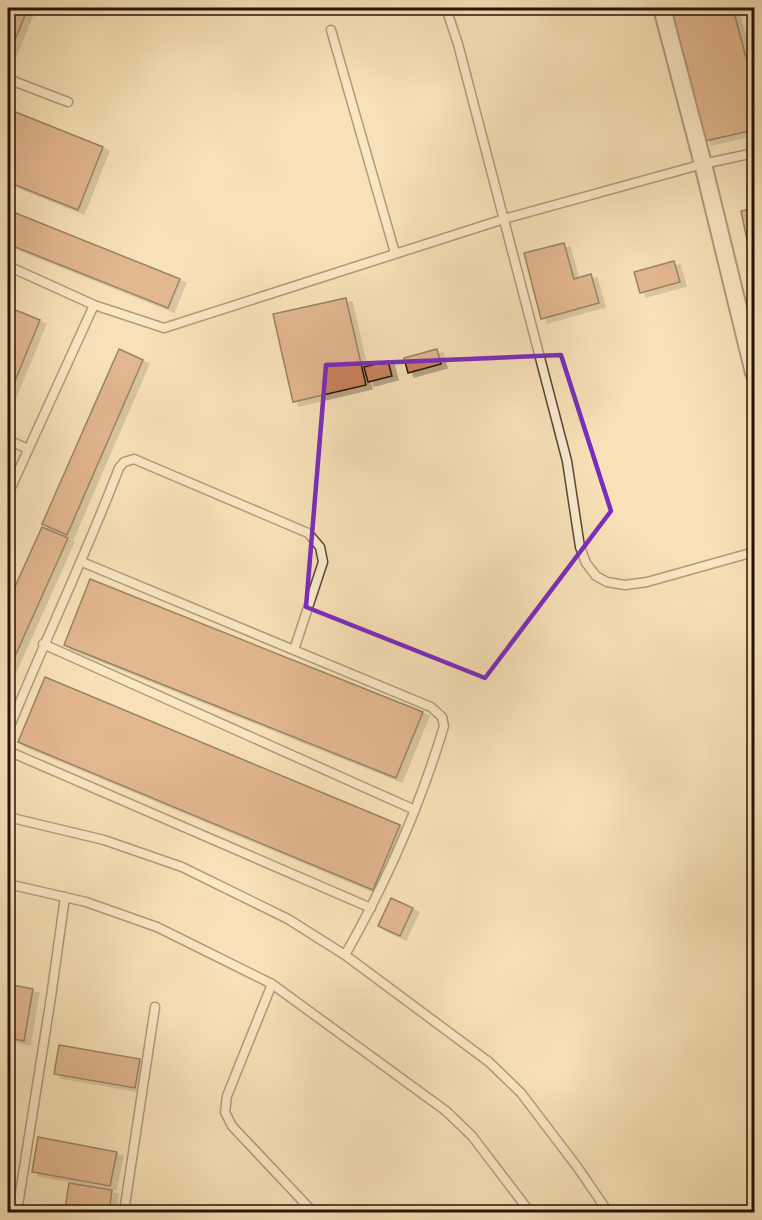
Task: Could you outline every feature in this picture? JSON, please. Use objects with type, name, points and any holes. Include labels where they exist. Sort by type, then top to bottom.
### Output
[{"type":"street","points":[[662,8],[754,373]]},
{"type":"lane","points":[[446,8],[458,44],[567,460],[580,547],[586,563],[596,576],[608,582],[625,585],[647,582],[754,552]]},
{"type":"lane","points":[[331,30],[395,253]]},
{"type":"lane","points":[[8,79],[68,102]]},
{"type":"lane","points":[[8,266],[94,305],[164,328],[504,219],[703,164],[754,153]]},
{"type":"lane","points":[[8,494],[94,305]]},
{"type":"lane","points":[[8,440],[28,449]]},
{"type":"lane","points":[[8,731],[43,644],[82,562],[119,468],[124,462],[134,459],[308,532],[320,547],[323,562],[294,650]]},
{"type":"lane","points":[[82,562],[294,650],[437,712],[442,717],[444,726],[415,810],[371,908],[345,956]]},
{"type":"lane","points":[[43,644],[415,810]]},
{"type":"lane","points":[[8,751],[371,908]]},
{"type":"lane","points":[[8,818],[104,840],[182,867],[288,919],[345,956],[489,1062],[521,1093],[609,1212]]},
{"type":"lane","points":[[8,884],[86,902],[157,927],[272,984],[447,1111],[472,1136],[530,1212]]},
{"type":"lane","points":[[17,1212],[65,897]]},
{"type":"lane","points":[[272,984],[227,1096],[225,1112],[232,1126],[313,1212]]},
{"type":"lane","points":[[124,1212],[155,1006]]},
{"type":"highlighted area","points":[[561,355],[611,511],[485,678],[306,607],[326,365]]},
{"type":"building","points":[[8,8],[28,8],[8,57]]},
{"type":"building","points":[[669,8],[733,8],[754,88],[754,130],[705,141]]},
{"type":"building","points":[[8,109],[103,147],[78,210],[8,182]]},
{"type":"building","points":[[754,208],[754,269],[753,269],[741,211]]},
{"type":"building","points":[[8,210],[180,279],[168,308],[8,244]]},
{"type":"building","points":[[564,243],[574,279],[591,274],[599,303],[541,319],[524,253]]},
{"type":"building","points":[[674,261],[680,282],[640,293],[634,272]]},
{"type":"building","points":[[346,298],[366,385],[293,402],[273,314]]},
{"type":"building","points":[[8,307],[40,320],[8,398]]},
{"type":"building","points":[[119,349],[143,360],[67,535],[42,524]]},
{"type":"building","points":[[437,349],[441,364],[408,373],[404,358]]},
{"type":"building","points":[[388,361],[392,376],[368,382],[364,367]]},
{"type":"building","points":[[42,527],[68,538],[8,672],[8,602]]},
{"type":"building","points":[[90,579],[423,712],[396,778],[64,645]]},
{"type":"building","points":[[45,677],[400,825],[373,890],[18,742]]},
{"type":"building","points":[[391,898],[413,908],[400,936],[378,926]]},
{"type":"building","points":[[8,984],[33,989],[24,1041],[8,1038]]},
{"type":"building","points":[[59,1045],[140,1059],[135,1088],[54,1074]]},
{"type":"building","points":[[38,1137],[117,1152],[110,1186],[32,1172]]},
{"type":"building","points":[[69,1183],[112,1190],[109,1212],[65,1209]]}]
